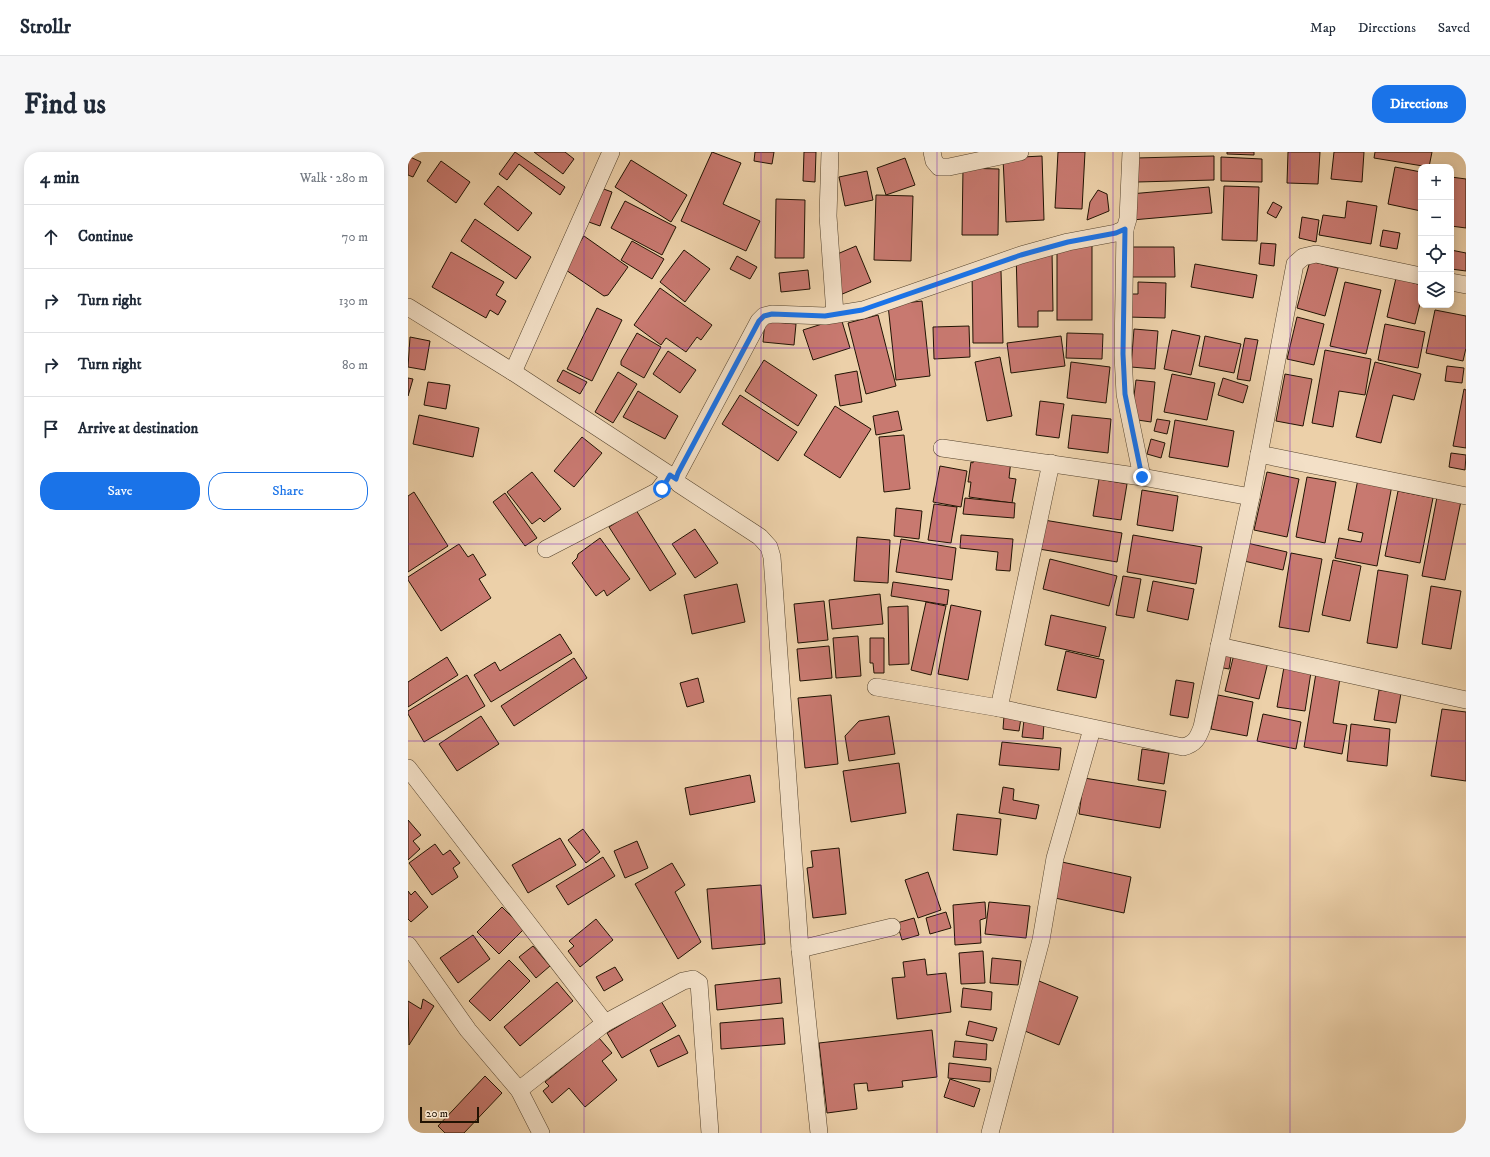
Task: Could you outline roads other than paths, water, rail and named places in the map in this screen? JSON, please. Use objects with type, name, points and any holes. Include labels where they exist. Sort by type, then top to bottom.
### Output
[{"type":"street","points":[[513,372],[611,152]]},
{"type":"street","points":[[830,152],[828,216],[835,314]]},
{"type":"street","points":[[932,152],[934,161],[939,167],[949,167],[1020,152]]},
{"type":"street","points":[[1131,152],[1128,219],[1125,229],[1123,354],[1125,386],[1132,432],[1142,477]]},
{"type":"street","points":[[546,550],[658,491],[678,473],[759,321],[764,316],[772,314],[801,316],[835,314],[862,310],[1021,255],[1068,242],[1116,233],[1125,229]]},
{"type":"street","points":[[876,687],[999,708],[1092,729],[1183,747],[1190,745],[1197,740],[1202,727],[1251,497],[1295,264],[1303,257],[1316,254],[1418,275]]},
{"type":"street","points":[[1454,283],[1466,285]]},
{"type":"street","points":[[408,307],[513,372],[673,477],[679,484],[760,537],[769,547],[772,557],[800,949],[819,1133]]},
{"type":"street","points":[[942,448],[1142,477],[1251,497]]},
{"type":"street","points":[[1259,454],[1466,496]]},
{"type":"street","points":[[999,708],[1051,463]]},
{"type":"street","points":[[1219,646],[1466,700]]},
{"type":"street","points":[[990,1133],[1041,940],[1055,858],[1092,729]]},
{"type":"street","points":[[408,768],[605,1024]]},
{"type":"street","points":[[800,949],[892,927]]},
{"type":"street","points":[[408,945],[468,1030],[519,1090],[541,1133]]},
{"type":"street","points":[[519,1090],[605,1024],[683,981],[694,979],[699,983],[710,1133]]}]
